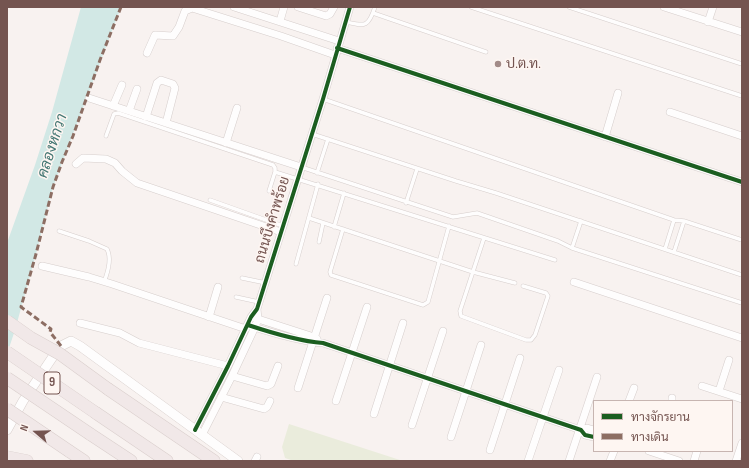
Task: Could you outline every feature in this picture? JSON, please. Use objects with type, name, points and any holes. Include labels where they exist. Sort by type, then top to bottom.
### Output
[{"type":"highway","points":[[7,312],[60,354],[214,461]]},
{"type":"highway","points":[[7,321],[30,338],[60,354]]},
{"type":"highway","name":"9","points":[[7,352],[167,461]]},
{"type":"highway","name":"9","points":[[7,378],[131,461]]},
{"type":"highway","points":[[7,409],[84,461]]},
{"type":"highway","points":[[7,457],[27,461]]},
{"type":"main road","points":[[7,430],[23,402],[61,346],[72,342],[80,346],[238,461]]},
{"type":"street","points":[[234,7],[280,21],[338,44],[605,137],[742,182]]},
{"type":"street","points":[[280,21],[284,7]]},
{"type":"street","points":[[298,7],[326,16],[330,14],[334,7]]},
{"type":"street","name":"ถนนบึงคำพร้อย","points":[[198,432],[247,327],[254,318],[350,7]]},
{"type":"street","points":[[666,7],[742,32]]},
{"type":"street","points":[[708,22],[713,7]]},
{"type":"street","points":[[147,53],[155,35],[173,36],[186,11],[192,8],[335,55]]},
{"type":"street","points":[[146,117],[157,83],[162,80],[173,84],[176,88],[166,123]]},
{"type":"street","points":[[113,106],[122,85]]},
{"type":"street","points":[[129,111],[137,89]]},
{"type":"street","points":[[605,137],[618,93]]},
{"type":"street","points":[[89,98],[301,167]]},
{"type":"street","points":[[226,143],[237,108]]},
{"type":"street","points":[[670,112],[742,136]]},
{"type":"street","points":[[76,164],[83,158],[106,159],[115,163],[122,171],[137,183],[282,229]]},
{"type":"street","points":[[42,266],[89,277],[209,317],[280,335],[313,340]]},
{"type":"street","points":[[574,282],[742,338]]},
{"type":"street","points":[[209,317],[218,287]]},
{"type":"street","points":[[298,388],[327,298]]},
{"type":"street","points":[[336,401],[367,307]]},
{"type":"street","points":[[254,318],[282,327],[352,354],[543,417],[580,429],[587,428],[593,430]]},
{"type":"street","name":"ถนนบึงคำพร้อย","points":[[198,432],[221,397],[232,376],[255,328],[254,318]]},
{"type":"street","points":[[80,323],[120,333],[139,343],[228,366]]},
{"type":"street","points":[[374,414],[403,323]]},
{"type":"street","points":[[280,335],[282,327]]},
{"type":"street","points":[[412,425],[443,330]]},
{"type":"street","points":[[450,437],[481,345]]},
{"type":"street","points":[[490,450],[520,358]]},
{"type":"street","points":[[719,391],[729,360]]},
{"type":"street","points":[[232,376],[267,386],[271,384],[278,366]]},
{"type":"street","points":[[528,461],[558,370]]},
{"type":"street","points":[[569,461],[597,377]]},
{"type":"street","points":[[702,386],[742,399]]},
{"type":"street","points":[[630,400],[634,388]]},
{"type":"street","points":[[221,397],[264,409],[270,401]]},
{"type":"street","points":[[580,429],[585,435],[593,437]]},
{"type":"street","points":[[736,461],[742,443]]},
{"type":"street","points":[[652,461],[653,452],[679,461]]},
{"type":"lane","points":[[345,22],[362,26],[368,23],[374,7]]},
{"type":"lane","points":[[471,7],[742,96]]},
{"type":"lane","points":[[569,7],[742,64]]},
{"type":"lane","points":[[373,13],[486,52]]},
{"type":"lane","points":[[322,99],[674,220],[684,221],[742,240]]},
{"type":"lane","points":[[106,136],[114,114],[118,113],[274,165],[275,172],[269,191]]},
{"type":"lane","points":[[312,134],[742,275]]},
{"type":"lane","points":[[317,173],[328,139]]},
{"type":"lane","points":[[301,167],[406,203],[453,217],[477,213],[558,241],[572,248],[742,303]]},
{"type":"lane","points":[[406,203],[418,169]]},
{"type":"lane","points":[[275,172],[318,184],[555,260]]},
{"type":"lane","points":[[296,264],[318,184]]},
{"type":"lane","points":[[334,227],[344,193]]},
{"type":"lane","points":[[210,200],[282,229]]},
{"type":"lane","points":[[309,218],[473,272],[515,283]]},
{"type":"lane","points":[[665,249],[674,220]]},
{"type":"lane","points":[[572,248],[581,221]]},
{"type":"lane","points":[[674,252],[684,221]]},
{"type":"lane","points":[[319,242],[323,223]]},
{"type":"lane","points":[[343,229],[330,272],[331,275],[423,305],[428,302],[449,226]]},
{"type":"lane","points":[[59,231],[107,249],[110,254],[108,271],[104,282]]},
{"type":"lane","points":[[484,238],[460,311],[460,316],[526,340],[531,340],[535,335],[548,296],[546,293],[523,286]]},
{"type":"lane","points":[[242,278],[266,283]]},
{"type":"lane","points":[[236,297],[259,302]]},
{"type":"green space","points":[[289,424],[403,461],[294,461],[285,458],[282,447]]},
{"type":"water","name":"คลองหกวา","points":[[81,7],[121,7],[53,187],[36,254],[7,354],[7,243],[52,112]]},
{"type":"marked path","points":[[61,346],[50,332],[51,329],[21,307],[53,187],[121,7]]},
{"type":"cycle path","points":[[195,430],[251,317],[257,309],[323,99],[350,7]]},
{"type":"cycle path","points":[[337,48],[742,182]]},
{"type":"cycle path","points":[[248,325],[295,339],[323,343],[581,430],[585,435],[593,437]]},
{"type":"place","name":"ป.ต.ท.","points":[[498,64]]}]
